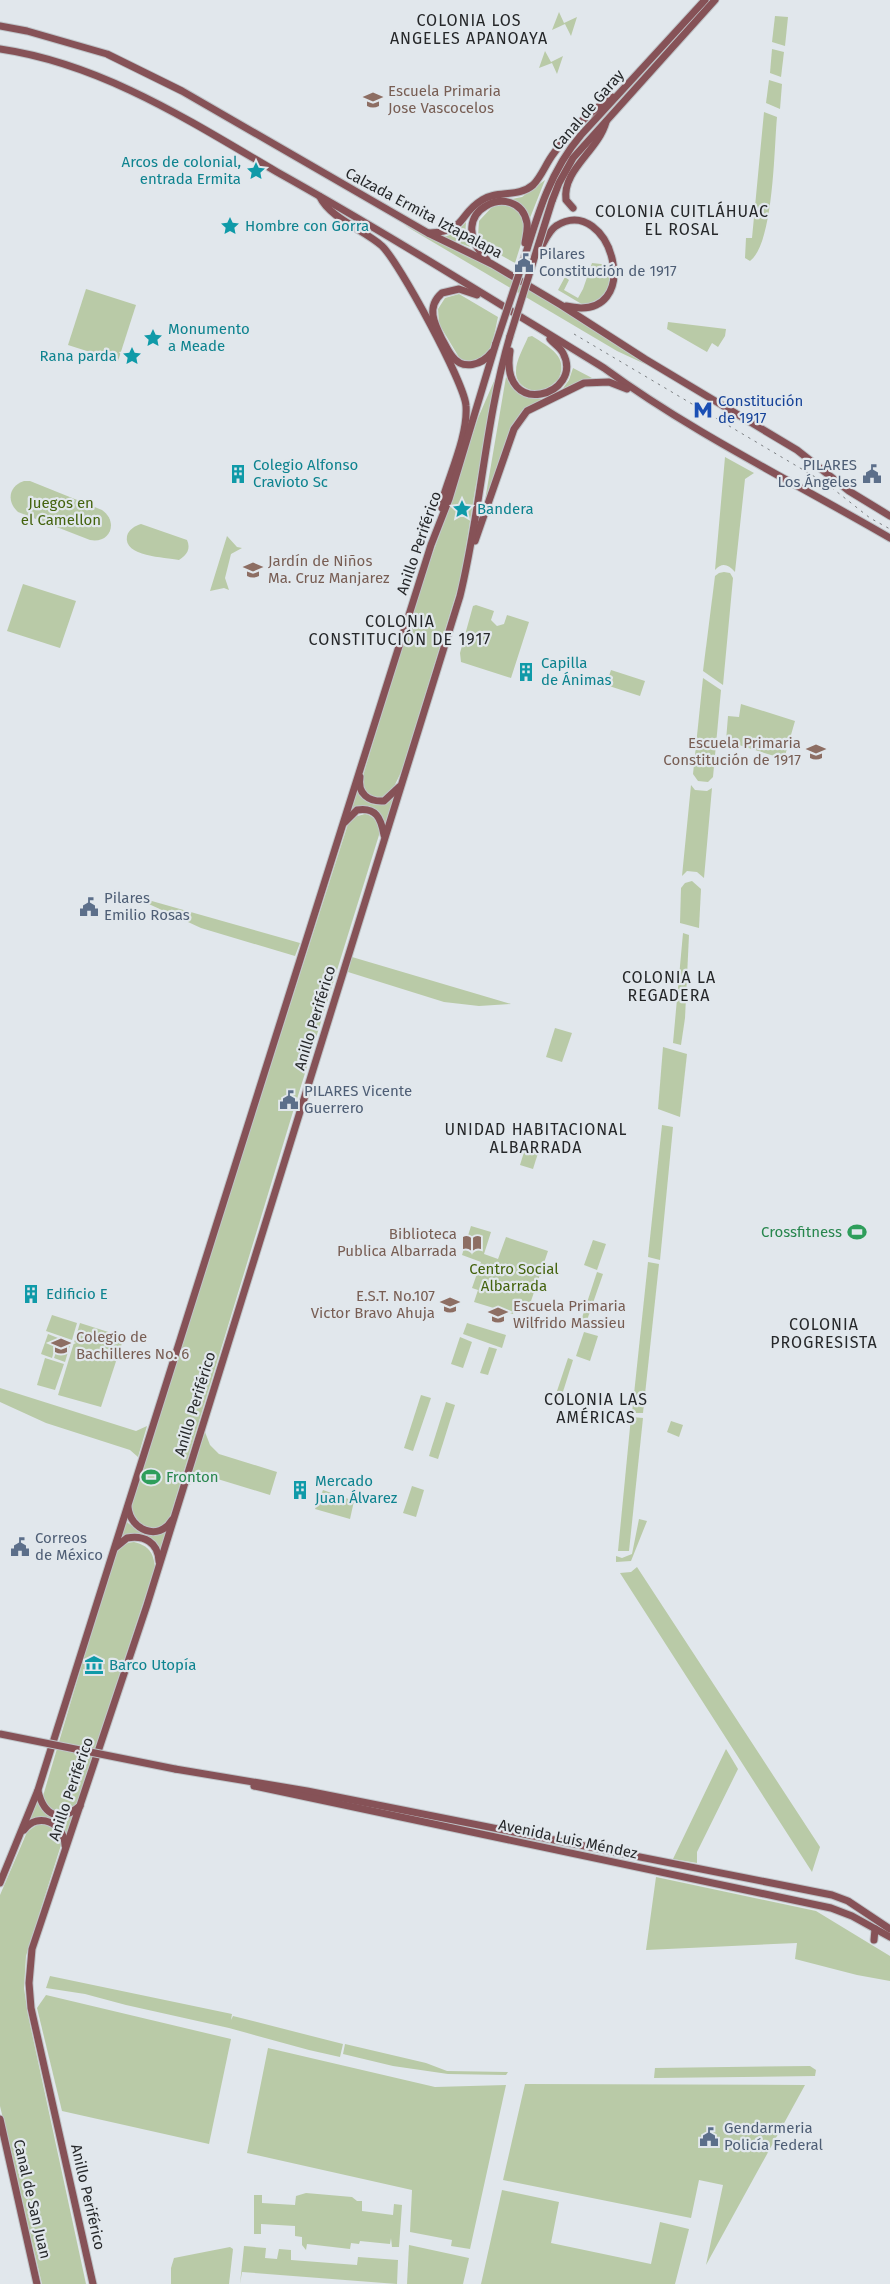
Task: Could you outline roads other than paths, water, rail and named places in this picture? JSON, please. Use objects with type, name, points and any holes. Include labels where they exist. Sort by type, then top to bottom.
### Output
[{"type":"main road","name":"Canal de Garay","points":[[496,343],[543,200],[566,154],[705,0]]},
{"type":"main road","name":"Canal de Garay","points":[[510,336],[552,200],[559,183],[574,158],[715,0]]},
{"type":"main road","name":"Calzada Ermita Iztapalapa","points":[[0,26],[69,42],[107,54],[234,120],[428,233],[492,264],[561,304],[645,359],[797,450],[849,491],[890,516]]},
{"type":"main road","points":[[0,49],[20,52],[98,75],[161,106],[318,195],[604,368],[636,392],[762,467],[890,538]]},
{"type":"main road","points":[[428,233],[444,232],[455,228],[483,199],[527,189],[538,180],[562,142],[585,118],[621,92]]},
{"type":"main road","points":[[573,208],[566,200],[567,184],[580,163],[598,142],[607,120]]},
{"type":"main road","points":[[318,195],[329,210],[368,235],[392,258],[450,363],[464,396],[466,407],[464,427],[443,498],[441,514]]},
{"type":"main road","points":[[492,264],[476,246],[471,232],[476,214],[488,204],[506,202],[521,211],[527,224],[524,256]]},
{"type":"main road","points":[[534,257],[555,227],[571,221],[589,224],[600,231],[606,240],[615,271],[612,288],[606,299],[593,306],[578,308],[561,304]]},
{"type":"main road","points":[[487,297],[463,290],[450,290],[440,295],[434,305],[433,315],[435,324],[450,354],[456,361],[468,365],[479,363],[488,356],[496,343]]},
{"type":"main road","points":[[510,336],[507,366],[510,378],[522,392],[547,393],[557,387],[564,378],[566,370],[562,351],[541,330]]},
{"type":"main road","points":[[470,555],[491,420],[502,364],[510,336]]},
{"type":"main road","name":"Anillo Periférico","points":[[128,1504],[441,514],[449,498],[496,343]]},
{"type":"main road","points":[[470,555],[514,429],[523,415],[555,396],[584,383],[609,382],[636,392]]},
{"type":"main road","name":"Anillo Periférico","points":[[94,2284],[30,1999],[32,1949],[160,1564],[460,596],[470,555]]},
{"type":"main road","points":[[362,762],[360,788],[367,798],[373,801],[384,801],[391,796],[404,778]]},
{"type":"main road","points":[[342,826],[357,810],[370,810],[378,815],[382,821],[385,838]]},
{"type":"main road","points":[[128,1504],[129,1514],[134,1524],[146,1531],[162,1530],[170,1524],[175,1514]]},
{"type":"main road","points":[[0,1883],[38,1790],[128,1504]]},
{"type":"main road","points":[[113,1552],[118,1544],[127,1538],[144,1538],[154,1545],[159,1554],[160,1564]]},
{"type":"main road","name":"Avenida Luis Méndez","points":[[0,1734],[175,1769],[366,1802],[832,1895],[848,1901],[890,1929]]},
{"type":"main road","name":"Avenida Luis Méndez","points":[[235,1780],[269,1791],[832,1908],[852,1916],[890,1937]]},
{"type":"main road","points":[[38,1790],[44,1806],[53,1814],[68,1814],[81,1805]]},
{"type":"main road","points":[[21,1835],[32,1823],[44,1820],[61,1830],[65,1848]]},
{"type":"main road","points":[[874,1940],[875,1929]]},
{"type":"main road","name":"Canal de San Juan","points":[[0,2119],[37,2284]]},
{"type":"railway","points":[[574,334],[827,484],[870,518],[890,529]]},
{"type":"place","name":"Escuela Primaria Jose Vascocelos","points":[[373,100]]},
{"type":"place","name":"Arcos de colonial, entrada Ermita","points":[[256,171]]},
{"type":"place","name":"Hombre con Gorra","points":[[230,226]]},
{"type":"place","name":"Pilares Constitución de 1917","points":[[524,263]]},
{"type":"place","name":"Monumento a Meade","points":[[153,338]]},
{"type":"place","name":"Rana parda","points":[[132,356]]},
{"type":"place","name":"Constitución de 1917","points":[[703,410]]},
{"type":"place","name":"Colegio Alfonso Cravioto Sc","points":[[238,474]]},
{"type":"place","name":"PILARES Los Ángeles","points":[[872,474]]},
{"type":"place","name":"Bandera","points":[[462,509]]},
{"type":"place","name":"Jardín de Niños Ma. Cruz Manjarez","points":[[253,570]]},
{"type":"place","name":"Capilla de Ánimas","points":[[526,672]]},
{"type":"place","name":"Escuela Primaria Constitución de 1917","points":[[816,752]]},
{"type":"place","name":"Pilares Emilio Rosas","points":[[89,907]]},
{"type":"place","name":"PILARES Vicente Guerrero","points":[[289,1100]]},
{"type":"place","name":"Crossfitness","points":[[857,1232]]},
{"type":"place","name":"Biblioteca Publica Albarrada","points":[[472,1243]]},
{"type":"place","name":"Edificio E","points":[[31,1294]]},
{"type":"place","name":"E.S.T. No.107 Victor Bravo Ahuja","points":[[450,1305]]},
{"type":"place","name":"Escuela Primaria Wilfrido Massieu","points":[[498,1315]]},
{"type":"place","name":"Colegio de Bachilleres No. 6","points":[[61,1346]]},
{"type":"place","name":"Fronton","points":[[151,1477]]},
{"type":"place","name":"Mercado Juan Álvarez","points":[[300,1490]]},
{"type":"place","name":"Correos de México","points":[[20,1547]]},
{"type":"place","name":"Barco Utopía","points":[[94,1665]]},
{"type":"place","name":"Gendarmeria Policía Federal","points":[[709,2137]]},
{"type":"district","name":"COLONIA LOS ANGELES APANOAYA","points":[[469,29]]},
{"type":"district","name":"COLONIA CUITLÁHUAC EL ROSAL","points":[[682,220]]},
{"type":"district","name":"COLONIA CONSTITUCIÓN DE 1917","points":[[400,630]]},
{"type":"district","name":"COLONIA LA REGADERA","points":[[669,986]]},
{"type":"district","name":"UNIDAD HABITACIONAL ALBARRADA","points":[[536,1138]]},
{"type":"district","name":"COLONIA PROGRESISTA","points":[[824,1333]]},
{"type":"district","name":"COLONIA LAS AMÉRICAS","points":[[596,1408]]},
{"type":"park label","name":"Juegos en el Camellon","points":[[61,512]]},
{"type":"park label","name":"Centro Social Albarrada","points":[[514,1278]]}]
